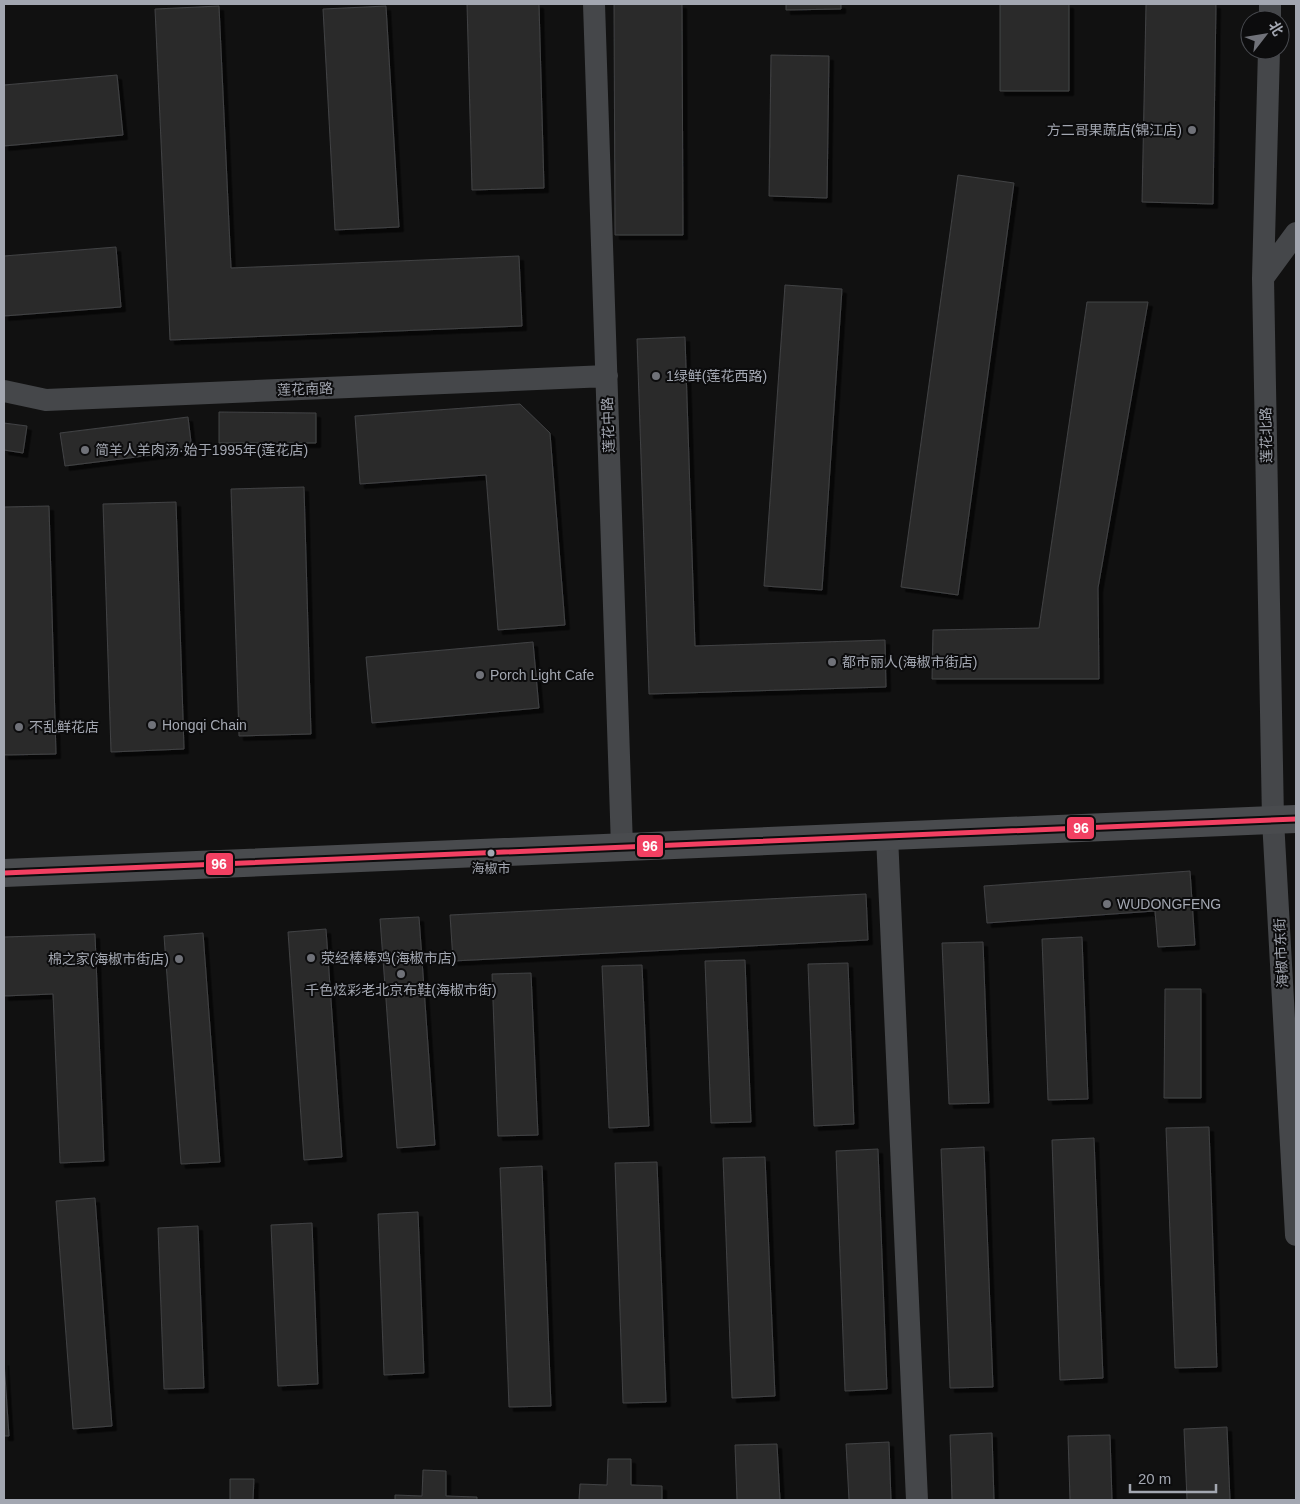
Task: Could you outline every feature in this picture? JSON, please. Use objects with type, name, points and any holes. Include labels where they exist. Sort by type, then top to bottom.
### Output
[{"type":"street","name":"莲花中路","points":[[594,4],[622,847]]},
{"type":"street","name":"莲花北路","points":[[1269,60],[1263,278],[1285,819]]},
{"type":"street","points":[[1263,278],[1296,233]]},
{"type":"street","name":"莲花南路","points":[[4,390],[46,400],[607,376]]},
{"type":"street","points":[[4,873],[1285,819]]},
{"type":"street","name":"海椒市东街","points":[[1285,819],[1296,1235]]},
{"type":"street","points":[[887,836],[917,1500]]},
{"type":"building","points":[[467,4],[539,4],[544,188],[472,190]]},
{"type":"building","points":[[614,4],[682,4],[683,235],[615,235]]},
{"type":"building","points":[[786,4],[841,4],[841,9],[786,10]]},
{"type":"building","points":[[1000,4],[1069,4],[1069,91],[1000,91]]},
{"type":"building","points":[[1146,4],[1216,4],[1213,204],[1142,202]]},
{"type":"building","points":[[219,6],[231,268],[519,256],[522,326],[170,340],[155,9]]},
{"type":"building","points":[[386,6],[399,227],[335,230],[323,9]]},
{"type":"building","points":[[771,55],[829,56],[827,198],[769,196]]},
{"type":"building","points":[[117,75],[123,135],[4,146],[4,85]]},
{"type":"building","points":[[958,175],[1014,183],[958,595],[901,587]]},
{"type":"building","points":[[116,247],[121,307],[4,316],[4,256]]},
{"type":"building","points":[[785,285],[842,289],[822,590],[764,586]]},
{"type":"building","points":[[1087,302],[1148,302],[1098,588],[1099,679],[932,679],[933,630],[1039,628]]},
{"type":"building","points":[[685,337],[695,646],[885,640],[886,687],[649,694],[637,339]]},
{"type":"building","points":[[520,404],[550,433],[565,625],[498,630],[486,475],[360,484],[355,416]]},
{"type":"building","points":[[219,412],[316,413],[316,443],[219,443]]},
{"type":"building","points":[[188,417],[192,450],[65,466],[60,433]]},
{"type":"building","points":[[4,423],[27,426],[23,453],[4,450]]},
{"type":"building","points":[[304,487],[311,734],[239,736],[231,489]]},
{"type":"building","points":[[176,502],[184,749],[111,752],[103,504]]},
{"type":"building","points":[[49,506],[56,754],[4,755],[4,507]]},
{"type":"building","points":[[533,642],[539,708],[372,723],[366,657]]},
{"type":"building","points":[[1190,871],[1195,945],[1158,947],[1155,911],[987,923],[984,886]]},
{"type":"building","points":[[866,894],[868,940],[453,961],[450,915]]},
{"type":"building","points":[[419,917],[435,1145],[397,1148],[380,919]]},
{"type":"building","points":[[326,929],[342,1157],[304,1160],[288,932]]},
{"type":"building","points":[[203,933],[220,1162],[181,1164],[164,936]]},
{"type":"building","points":[[95,934],[104,1161],[60,1163],[53,994],[4,996],[4,937]]},
{"type":"building","points":[[1082,937],[1088,1099],[1048,1100],[1042,939]]},
{"type":"building","points":[[983,942],[989,1103],[949,1104],[942,943]]},
{"type":"building","points":[[745,960],[751,1122],[711,1123],[705,961]]},
{"type":"building","points":[[848,963],[854,1124],[814,1126],[808,964]]},
{"type":"building","points":[[642,965],[649,1126],[609,1128],[602,966]]},
{"type":"building","points":[[531,973],[538,1135],[498,1136],[492,974]]},
{"type":"building","points":[[1165,989],[1201,989],[1201,1098],[1164,1098]]},
{"type":"building","points":[[1209,1127],[1217,1367],[1175,1368],[1166,1128]]},
{"type":"building","points":[[1094,1138],[1103,1378],[1060,1380],[1052,1140]]},
{"type":"building","points":[[984,1147],[993,1387],[950,1388],[941,1149]]},
{"type":"building","points":[[878,1149],[887,1389],[845,1391],[836,1151]]},
{"type":"building","points":[[765,1157],[775,1396],[732,1398],[723,1158]]},
{"type":"building","points":[[657,1162],[666,1402],[623,1403],[615,1163]]},
{"type":"building","points":[[542,1166],[551,1406],[509,1407],[500,1168]]},
{"type":"building","points":[[95,1198],[112,1426],[73,1429],[56,1201]]},
{"type":"building","points":[[418,1212],[424,1373],[384,1375],[378,1214]]},
{"type":"building","points":[[312,1223],[318,1384],[278,1386],[271,1225]]},
{"type":"building","points":[[198,1226],[204,1388],[164,1389],[158,1228]]},
{"type":"building","points":[[4,1361],[9,1436],[4,1436]]},
{"type":"building","points":[[1227,1427],[1230,1500],[1187,1500],[1184,1429]]},
{"type":"building","points":[[992,1433],[994,1500],[952,1500],[950,1435]]},
{"type":"building","points":[[1110,1435],[1112,1500],[1070,1500],[1068,1436]]},
{"type":"building","points":[[889,1442],[891,1500],[849,1500],[846,1444]]},
{"type":"building","points":[[777,1444],[780,1500],[737,1500],[735,1445]]},
{"type":"building","points":[[608,1459],[631,1459],[631,1485],[662,1486],[662,1500],[579,1500],[580,1484],[607,1485]]},
{"type":"building","points":[[423,1470],[446,1471],[446,1496],[477,1497],[477,1500],[395,1500],[395,1495],[422,1496]]},
{"type":"building","points":[[230,1479],[254,1479],[253,1500],[230,1500]]},
{"type":"transit line","name":"96","points":[[4,873],[1296,819]]},
{"type":"place","name":"方二哥果蔬店(锦江店)","points":[[1192,130]]},
{"type":"place","name":"1绿鲜(莲花西路)","points":[[656,376]]},
{"type":"place","name":"简羊人羊肉汤·始于1995年(莲花店)","points":[[85,450]]},
{"type":"place","name":"都市丽人(海椒市街店)","points":[[832,662]]},
{"type":"place","name":"Porch Light Cafe","points":[[480,675]]},
{"type":"place","name":"Hongqi Chain","points":[[152,725]]},
{"type":"place","name":"不乱鲜花店","points":[[19,727]]},
{"type":"place","name":"海椒市","points":[[491,853]]},
{"type":"place","name":"WUDONGFENG","points":[[1107,904]]},
{"type":"place","name":"荥经棒棒鸡(海椒市店)","points":[[311,958]]},
{"type":"place","name":"棉之家(海椒市街店)","points":[[179,959]]},
{"type":"place","name":"千色炫彩老北京布鞋(海椒市街)","points":[[401,974]]}]
